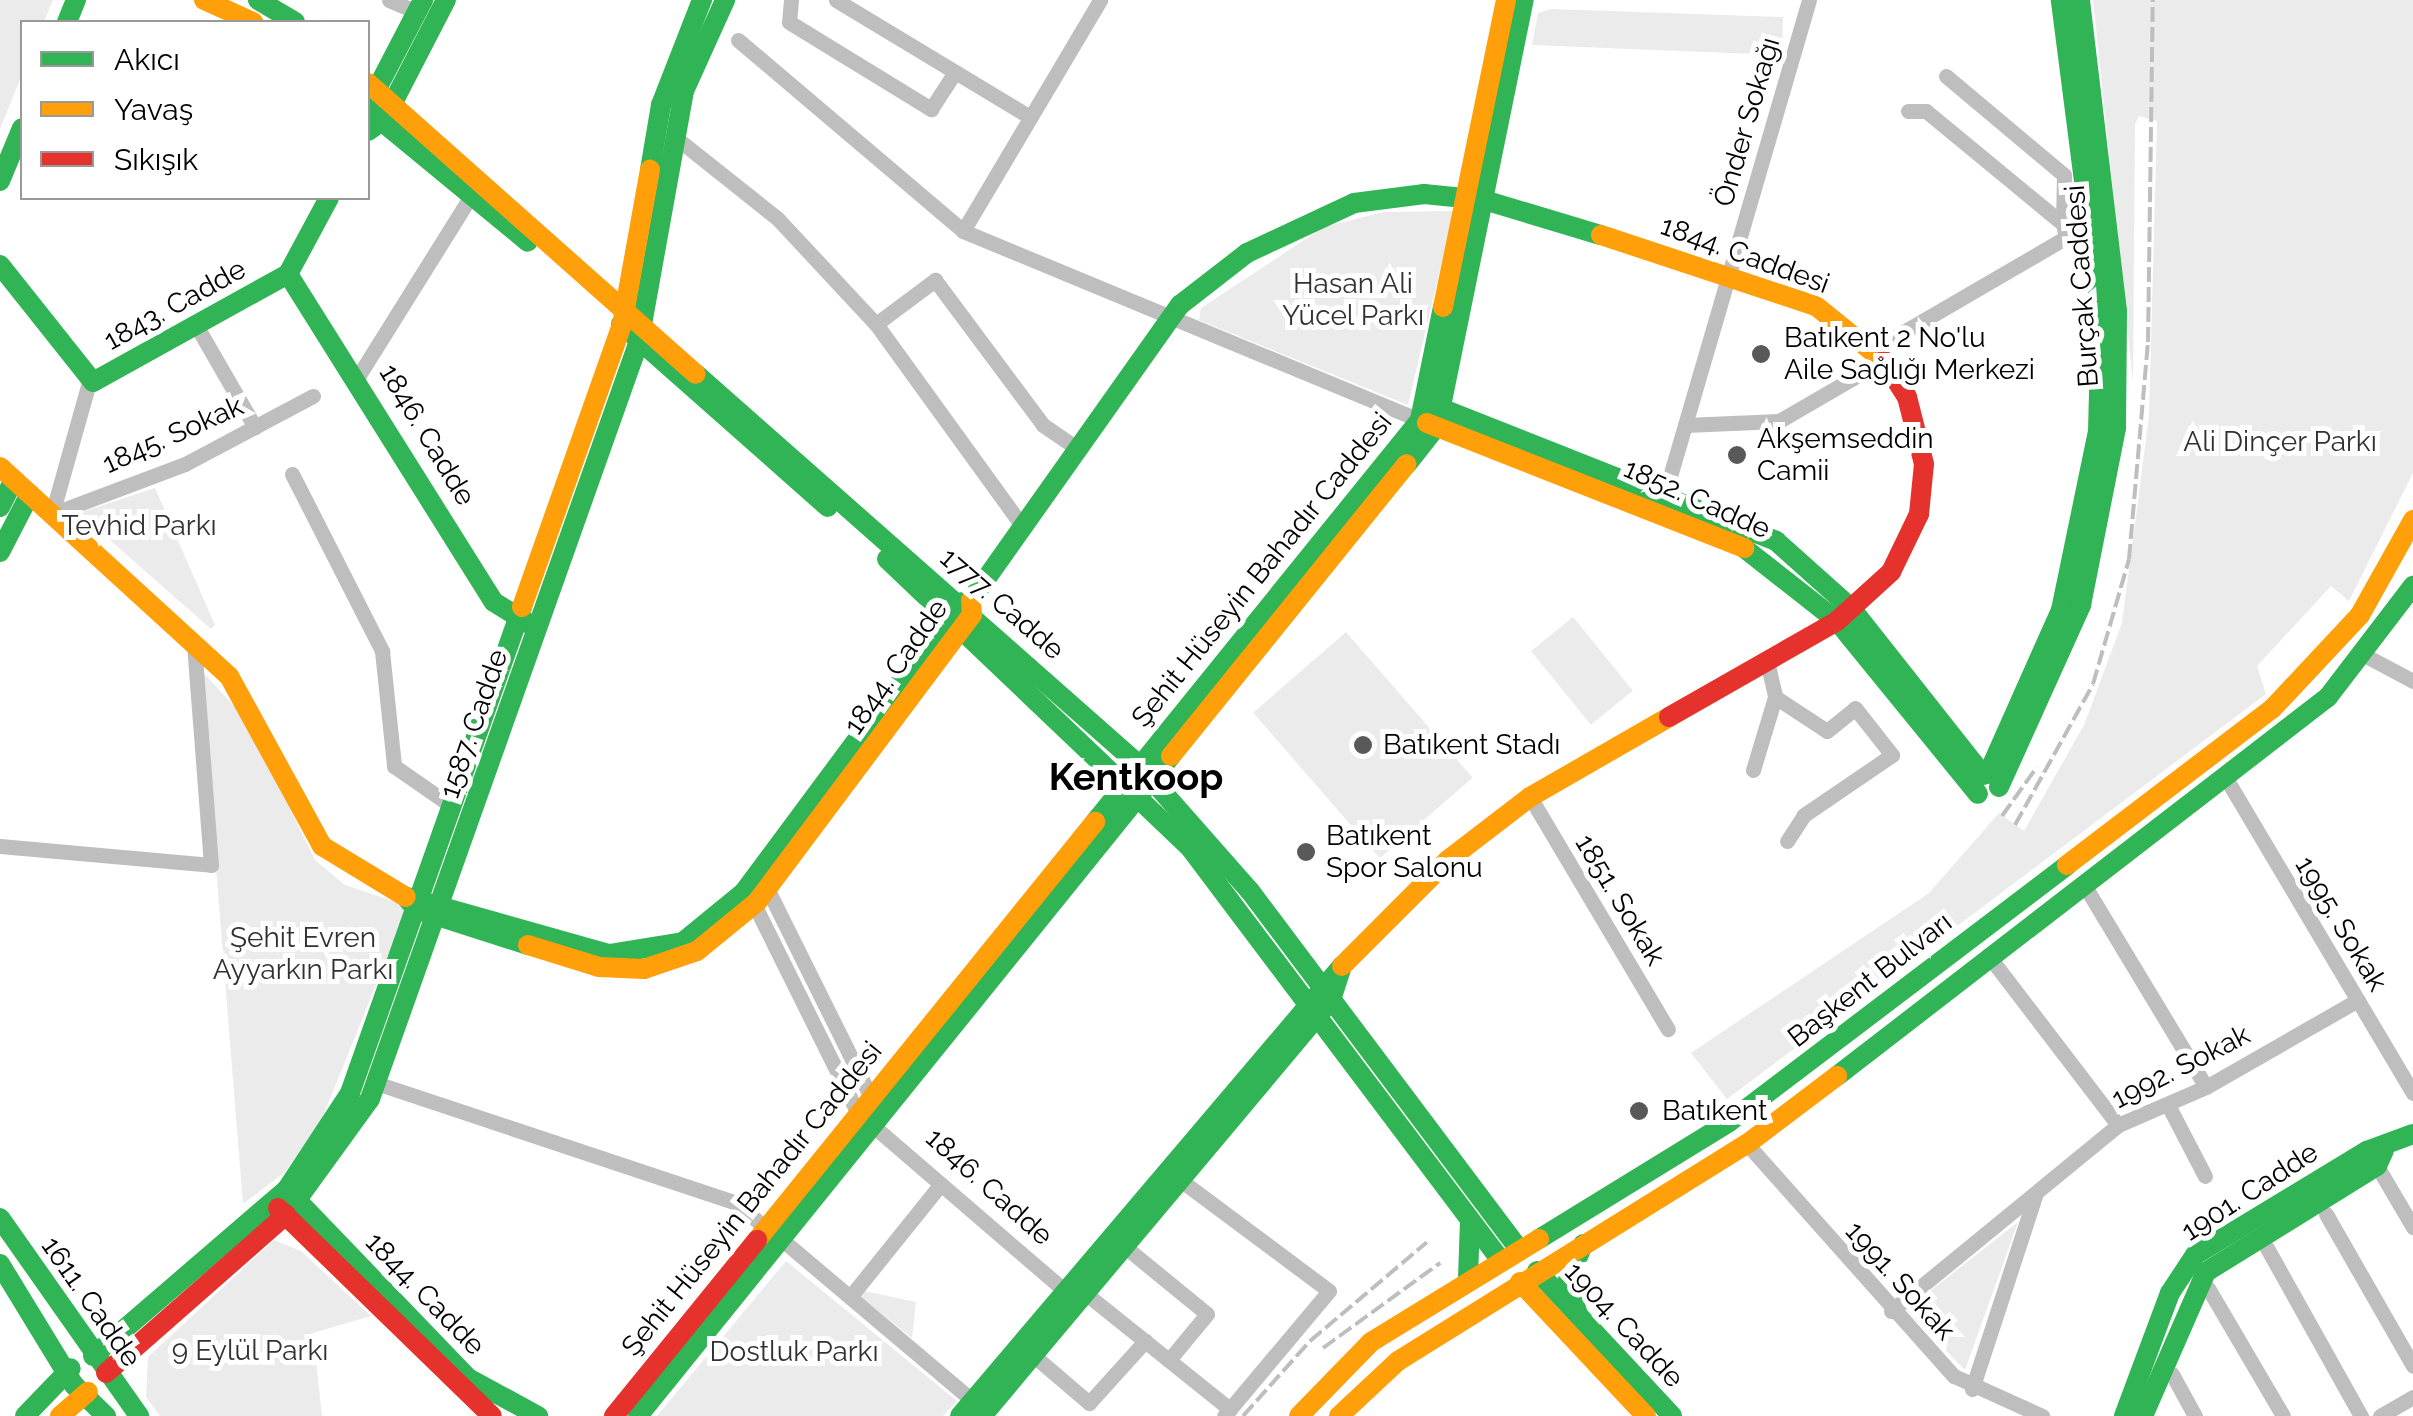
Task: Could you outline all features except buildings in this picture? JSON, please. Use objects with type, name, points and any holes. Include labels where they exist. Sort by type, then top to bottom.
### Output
[{"type":"street","points":[[204,0],[249,20]]},
{"type":"street","points":[[375,107],[420,6],[390,0]]},
{"type":"street","points":[[375,107],[446,0]]},
{"type":"street","name":"1587. Cadde","points":[[632,325],[661,105],[702,0]]},
{"type":"street","name":"1587. Cadde","points":[[286,1203],[350,1093],[528,624],[632,325],[697,54],[725,0]]},
{"type":"street","points":[[791,0],[789,22],[931,109],[955,72]]},
{"type":"street","points":[[836,0],[1030,118]]},
{"type":"street","points":[[963,231],[1100,0]]},
{"type":"street","name":"Şehit Hüseyin Bahadır Caddesi","points":[[1476,198],[1506,0]]},
{"type":"street","name":"Şehit Hüseyin Bahadır Caddesi","points":[[638,1416],[872,1093],[1138,778],[1432,415],[1476,198],[1524,0]]},
{"type":"street","name":"Önder Sokağı","points":[[1666,490],[1809,0]]},
{"type":"street","name":"Burçak Caddesi","points":[[1987,782],[2053,631],[2086,516],[2102,366],[2091,224],[2061,0]]},
{"type":"street","name":"Burçak Caddesi","points":[[1987,782],[2081,605],[2116,428],[2116,299],[2080,0]]},
{"type":"street","points":[[267,2],[292,20]]},
{"type":"street","points":[[738,40],[963,231],[1168,319],[1432,415]]},
{"type":"street","points":[[1946,76],[2064,176],[2064,231]]},
{"type":"street","name":"1777. Cadde","points":[[375,107],[472,194],[632,325]]},
{"type":"street","name":"1777. Cadde","points":[[375,107],[963,612],[1138,778],[1319,1000],[1508,1252]]},
{"type":"street","points":[[1908,111],[1926,111],[2064,231]]},
{"type":"street","points":[[0,181],[20,133]]},
{"type":"street","points":[[675,137],[778,218],[876,324],[1023,526]]},
{"type":"street","points":[[359,375],[472,194]]},
{"type":"street","name":"1844. Caddesi","points":[[963,612],[1168,319],[1226,267],[1314,218],[1402,194],[1476,198],[1730,272],[1816,306],[1881,353],[1916,419],[1923,493],[1902,558],[1844,615],[1530,797],[1448,860],[1342,966],[1319,1000]]},
{"type":"street","name":"1843. Cadde","points":[[0,265],[89,382],[288,274],[328,200]]},
{"type":"street","points":[[1685,425],[1779,421],[2064,231],[2091,224]]},
{"type":"street","name":"1846. Cadde","points":[[288,274],[359,375],[494,602],[528,624]]},
{"type":"street","points":[[876,324],[935,280],[1043,426],[1078,449]]},
{"type":"street","points":[[196,325],[255,427]]},
{"type":"street","points":[[52,514],[89,382]]},
{"type":"street","name":"1845. Sokak","points":[[52,514],[255,427],[313,396]]},
{"type":"street","name":"1852. Cadde","points":[[1432,415],[1736,541],[1844,615]]},
{"type":"street","name":"1852. Cadde","points":[[1432,415],[1666,490],[1776,541],[1987,782]]},
{"type":"street","points":[[292,474],[382,651],[394,766],[453,807]]},
{"type":"street","points":[[0,507],[15,480]]},
{"type":"street","points":[[0,552],[15,480]]},
{"type":"street","name":"1844. Cadde","points":[[15,480],[194,642],[243,695],[322,846],[424,904],[628,970],[697,952],[757,889],[963,612]]},
{"type":"street","name":"Başkent Bulvarı","points":[[1299,1416],[1358,1352],[1508,1252],[1729,1122],[2272,709],[2360,615],[2413,520]]},
{"type":"street","name":"Başkent Bulvarı","points":[[1339,1416],[1385,1371],[1529,1277],[1747,1144],[2083,882],[2227,780],[2366,656],[2413,586]]},
{"type":"street","name":"1587. Cadde","points":[[100,1365],[342,1150],[376,1083],[453,807],[528,624]]},
{"type":"street","points":[[0,846],[211,865],[194,642]]},
{"type":"street","points":[[2366,656],[2413,681]]},
{"type":"street","points":[[1753,770],[1775,697],[1767,661]]},
{"type":"street","points":[[1775,697],[1827,731],[1855,708],[1892,755],[1804,815],[1787,841]]},
{"type":"street","name":"Şehit Hüseyin Bahadır Caddesi","points":[[614,1416],[772,1233],[877,1123],[1138,778]]},
{"type":"street","name":"1995. Sokak","points":[[2227,780],[2413,1093]]},
{"type":"street","name":"1851. Sokak","points":[[1530,797],[1668,1029]]},
{"type":"street","points":[[2083,882],[2206,1088]]},
{"type":"street","points":[[757,889],[872,1093],[877,1123]]},
{"type":"street","points":[[757,889],[857,1112]]},
{"type":"street","points":[[1988,955],[2118,1125]]},
{"type":"street","points":[[979,1412],[1032,1355],[1076,1295],[1124,1246],[1319,1000]]},
{"type":"street","points":[[979,1412],[1319,1000]]},
{"type":"street","name":"1777. Cadde","points":[[1319,1000],[1469,1219],[1508,1252]]},
{"type":"street","name":"1992. Sokak","points":[[1891,1311],[2118,1125],[2206,1088],[2358,1000]]},
{"type":"street","points":[[376,1083],[739,1204],[979,1412]]},
{"type":"street","points":[[2168,1106],[2206,1176]]},
{"type":"street","name":"1846. Cadde","points":[[857,1112],[877,1123],[942,1184],[1076,1295],[1145,1341],[1227,1412]]},
{"type":"street","name":"1901. Cadde","points":[[2144,1416],[2206,1272],[2413,1134]]},
{"type":"street","name":"1991. Sokak","points":[[1747,1144],[1891,1311],[1972,1389],[2005,1410],[2042,1416]]},
{"type":"street","name":"1901. Cadde","points":[[2124,1416],[2170,1293],[2196,1256],[2367,1151],[2380,1158]]},
{"type":"street","points":[[2380,1158],[2413,1227]]},
{"type":"street","points":[[1179,1179],[1329,1292],[1227,1412]]},
{"type":"street","points":[[850,1298],[942,1184]]},
{"type":"street","points":[[1972,1389],[2037,1192]]},
{"type":"street","name":"1844. Cadde","points":[[286,1203],[446,1380],[492,1416]]},
{"type":"street","name":"1844. Cadde","points":[[286,1203],[468,1378],[538,1416]]},
{"type":"street","points":[[2326,1214],[2413,1366]]},
{"type":"street","name":"1611. Cadde","points":[[0,1218],[139,1416]]},
{"type":"street","points":[[1468,1278],[1469,1219]]},
{"type":"street","points":[[1578,1315],[1568,1280],[1584,1243]]},
{"type":"street","points":[[1124,1246],[1206,1314],[1169,1360]]},
{"type":"street","points":[[2267,1248],[2360,1416]]},
{"type":"street","points":[[1508,1252],[1529,1277]]},
{"type":"street","name":"1611. Cadde","points":[[0,1264],[71,1368],[74,1384],[88,1392],[106,1416]]},
{"type":"street","name":"1904. Cadde","points":[[1529,1277],[1578,1315],[1672,1416]]},
{"type":"street","name":"1904. Cadde","points":[[1529,1277],[1646,1416]]},
{"type":"street","points":[[2208,1288],[2283,1416]]},
{"type":"street","points":[[1032,1355],[1089,1403],[1145,1341]]},
{"type":"street","points":[[25,1416],[71,1368],[100,1365],[88,1392],[60,1416]]},
{"type":"street","points":[[2172,1374],[2195,1416]]},
{"type":"street","points":[[2380,1416],[2413,1397]]},
{"type":"green space","points":[[0,0],[53,0],[45,20],[20,20],[20,80],[0,129]]},
{"type":"green space","name":"Ali Dinçer Parkı","points":[[2093,0],[2413,0],[2413,473],[2349,601],[2331,586],[2257,666],[2266,694],[1727,1099],[1691,1053],[1929,893],[1999,813],[2024,831],[2084,725],[2122,623],[2149,416],[2157,121],[2139,116],[2135,124],[2133,382]]},
{"type":"green space","points":[[1551,9],[1783,17],[1782,55],[1532,45],[1538,13]]},
{"type":"green space","name":"Hasan Ali Yücel Parkı","points":[[1454,211],[1408,405],[1199,320],[1201,308],[1324,227],[1384,212]]},
{"type":"green space","name":"Tevhid Parkı","points":[[155,488],[215,625],[211,629],[79,513]]},
{"type":"green space","points":[[1573,617],[1633,691],[1591,725],[1531,651]]},
{"type":"green space","name":"Batıkent Stadı","points":[[1346,632],[1473,778],[1380,858],[1253,713]]},
{"type":"green space","name":"Şehit Evren Ayyarkın Parkı","points":[[200,669],[246,719],[315,860],[345,885],[408,906],[321,1121],[285,1172],[243,1204]]},
{"type":"green space","points":[[2018,1222],[1965,1370],[1906,1310]]},
{"type":"green space","name":"9 Eylül Parkı","points":[[274,1240],[301,1251],[371,1316],[313,1333],[322,1416],[160,1416],[146,1397],[148,1357]]},
{"type":"green space","name":"Dostluk Parkı","points":[[786,1261],[957,1401],[943,1416],[657,1416]]},
{"type":"green space","points":[[860,1290],[916,1302],[912,1338],[856,1293]]},
{"type":"railway","points":[[2015,825],[2093,684],[2129,559],[2148,342],[2153,0]]},
{"type":"railway","points":[[2002,816],[2037,767]]},
{"type":"railway","points":[[1243,1416],[1310,1341],[1427,1242]]},
{"type":"railway","points":[[1323,1348],[1440,1263]]},
{"type":"traffic: fast","points":[[68,20],[76,0]]},
{"type":"traffic: fast","points":[[258,0],[292,20]]},
{"type":"traffic: fast","points":[[371,100],[423,0]]},
{"type":"traffic: fast","points":[[370,130],[384,120],[446,0]]},
{"type":"traffic: fast","points":[[650,170],[661,105],[702,0]]},
{"type":"traffic: fast","points":[[286,1215],[370,1099],[639,341],[684,91],[725,0]]},
{"type":"traffic: fast","points":[[1407,464],[1437,426],[1524,0]]},
{"type":"traffic: fast","points":[[1988,774],[2061,610],[2098,431],[2101,314],[2061,0]]},
{"type":"traffic: fast","points":[[1999,787],[2081,605],[2116,428],[2117,311],[2080,0]]},
{"type":"traffic: fast","points":[[370,112],[528,242]]},
{"type":"traffic: fast","points":[[0,181],[20,133]]},
{"type":"traffic: fast","points":[[971,600],[1180,305],[1247,253],[1354,203],[1424,194],[1484,200],[1601,235]]},
{"type":"traffic: fast","points":[[0,265],[93,382],[288,274],[328,200]]},
{"type":"traffic: fast","points":[[288,274],[494,602],[528,623]]},
{"type":"traffic: fast","points":[[1095,822],[1420,420],[1443,307]]},
{"type":"traffic: fast","points":[[621,324],[828,507]]},
{"type":"traffic: fast","points":[[696,374],[1138,764],[1250,891],[1517,1247]]},
{"type":"traffic: fast","points":[[1433,405],[1776,541],[1851,608],[1983,775]]},
{"type":"traffic: fast","points":[[0,507],[14,480]]},
{"type":"traffic: fast","points":[[0,552],[30,494]]},
{"type":"traffic: fast","points":[[1744,548],[1837,621],[1978,794]]},
{"type":"traffic: fast","points":[[887,559],[1191,849],[1499,1258]]},
{"type":"traffic: fast","points":[[1837,1076],[2328,697],[2413,586]]},
{"type":"traffic: fast","points":[[528,945],[416,909],[406,897],[609,954],[683,942],[744,892],[959,603],[971,600]]},
{"type":"traffic: fast","points":[[93,1356],[287,1189],[350,1093],[522,607]]},
{"type":"traffic: fast","points":[[638,1416],[1171,756]]},
{"type":"traffic: fast","points":[[1539,1239],[1729,1122],[2067,865]]},
{"type":"traffic: fast","points":[[960,1416],[1342,966],[1331,1000],[982,1416]]},
{"type":"traffic: fast","points":[[2124,1416],[2170,1293],[2195,1255],[2367,1151],[2413,1134]]},
{"type":"traffic: fast","points":[[2143,1416],[2206,1272],[2377,1166],[2384,1150]]},
{"type":"traffic: fast","points":[[290,1193],[468,1378],[538,1416]]},
{"type":"traffic: fast","points":[[0,1218],[139,1416]]},
{"type":"traffic: fast","points":[[1468,1278],[1470,1221]]},
{"type":"traffic: fast","points":[[1578,1315],[1568,1280],[1583,1244]]},
{"type":"traffic: fast","points":[[0,1264],[74,1385],[106,1416]]},
{"type":"traffic: fast","points":[[1537,1271],[1672,1416]]},
{"type":"traffic: fast","points":[[25,1416],[71,1368]]},
{"type":"traffic: slow","points":[[204,0],[249,20]]},
{"type":"traffic: slow","points":[[1443,307],[1506,0]]},
{"type":"traffic: slow","points":[[370,85],[696,374]]},
{"type":"traffic: slow","points":[[522,607],[622,325],[650,170]]},
{"type":"traffic: slow","points":[[1601,235],[1816,306],[1884,361]]},
{"type":"traffic: slow","points":[[1427,423],[1744,548]]},
{"type":"traffic: slow","points":[[1171,756],[1407,464]]},
{"type":"traffic: slow","points":[[0,467],[229,676],[322,846],[406,897]]},
{"type":"traffic: slow","points":[[2067,865],[2272,709],[2360,615],[2413,520]]},
{"type":"traffic: slow","points":[[528,945],[599,967],[644,969],[697,951],[757,902],[972,615],[971,600]]},
{"type":"traffic: slow","points":[[1342,966],[1448,860],[1530,797],[1669,717]]},
{"type":"traffic: slow","points":[[757,1240],[1095,822]]},
{"type":"traffic: slow","points":[[1339,1416],[1398,1361],[1747,1144],[1837,1076]]},
{"type":"traffic: slow","points":[[1299,1416],[1371,1342],[1539,1239]]},
{"type":"traffic: slow","points":[[1520,1282],[1646,1416]]},
{"type":"traffic: slow","points":[[60,1416],[88,1392]]},
{"type":"traffic: jam","points":[[1669,717],[1837,621],[1891,572],[1919,514],[1924,464],[1907,397],[1884,361]]},
{"type":"traffic: jam","points":[[278,1208],[492,1416]]},
{"type":"traffic: jam","points":[[106,1373],[286,1215]]},
{"type":"traffic: jam","points":[[614,1416],[757,1240]]},
{"type":"place","name":"Batıkent 2 No'lu Aile Sağlığı Merkezi","points":[[1761,354]]},
{"type":"place","name":"Akşemseddin Camii","points":[[1737,455]]},
{"type":"place","name":"Batıkent Stadı","points":[[1363,745]]},
{"type":"place","name":"Batıkent Spor Salonu","points":[[1306,852]]},
{"type":"place","name":"Batıkent","points":[[1639,1111]]},
{"type":"district","name":"Kentkoop","points":[[1136,777]]}]
